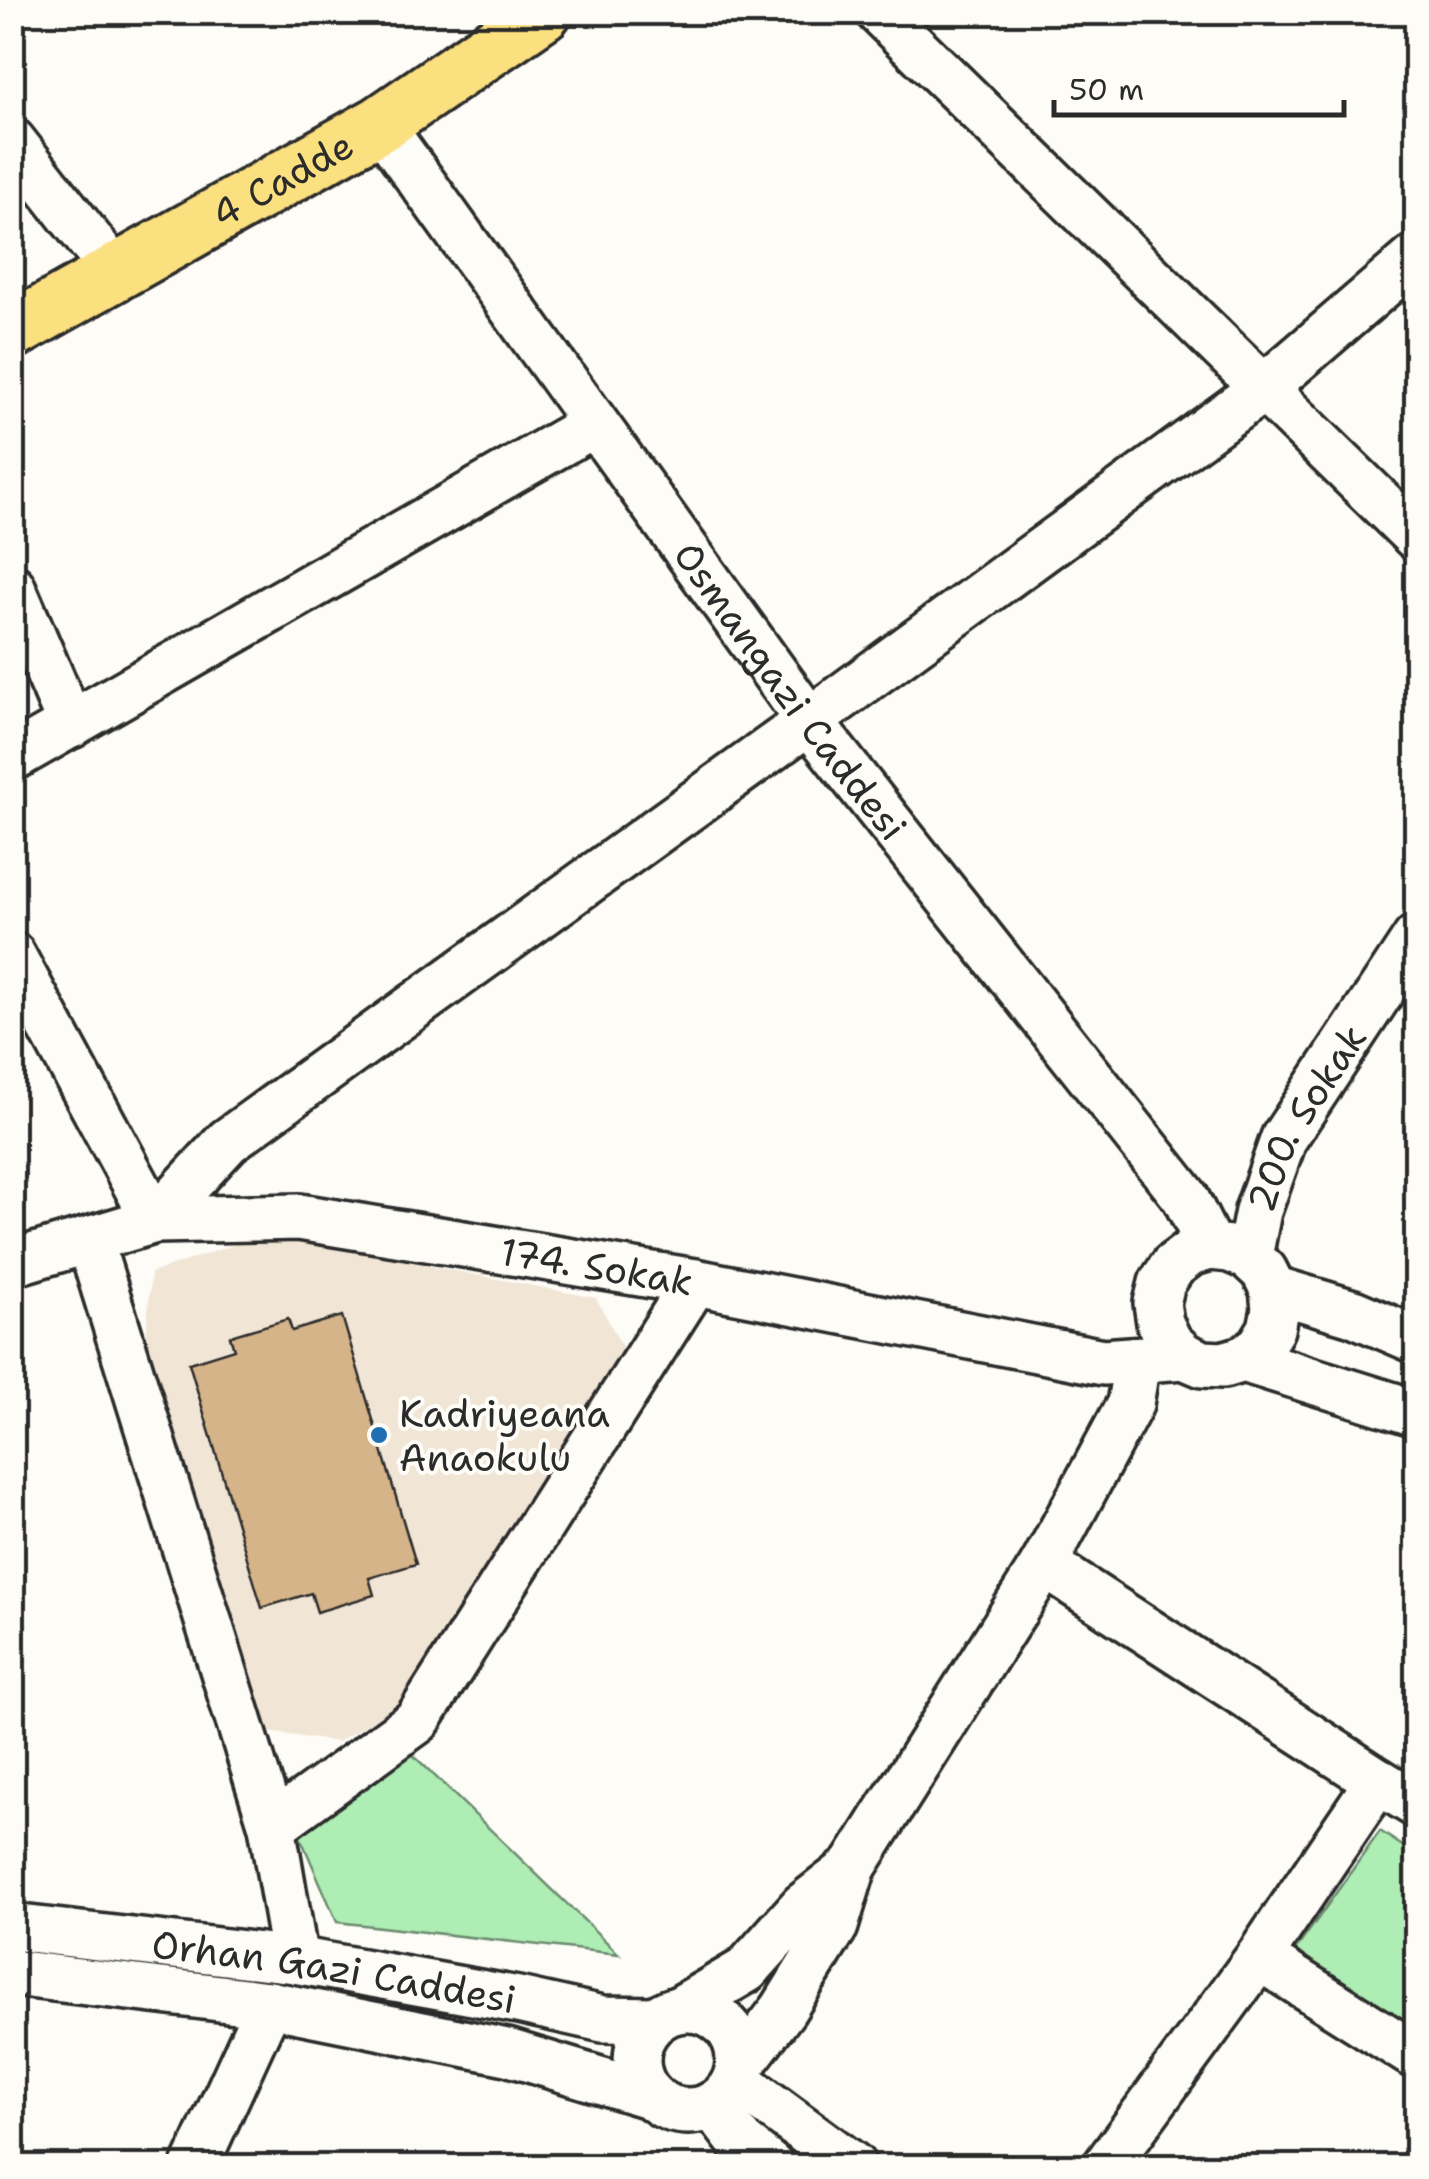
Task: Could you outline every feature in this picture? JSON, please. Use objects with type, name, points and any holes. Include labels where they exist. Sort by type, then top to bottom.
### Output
[{"type":"main road","name":"4 Cadde","points":[[12,330],[380,124],[542,12]]},
{"type":"street","points":[[879,12],[1416,537]]},
{"type":"street","name":"Osmangazi Caddesi","points":[[380,124],[809,722],[1177,1186],[1244,1264]]},
{"type":"street","points":[[12,140],[114,271]]},
{"type":"street","points":[[12,955],[155,1220],[228,1141],[1265,387],[1416,257]]},
{"type":"street","points":[[12,758],[594,424]]},
{"type":"street","points":[[12,587],[71,725]]},
{"type":"street","name":"200. Sokak","points":[[1244,1264],[1284,1138],[1416,938]]},
{"type":"street","name":"174. Sokak","points":[[12,1263],[155,1220],[299,1217],[696,1282],[1104,1362],[1184,1356]]},
{"type":"street","points":[[90,1242],[272,1826],[295,1960]]},
{"type":"street","points":[[1244,1264],[1276,1309],[1271,1329],[1260,1347],[1243,1359],[1213,1364],[1184,1356],[1169,1342],[1160,1323],[1157,1303],[1162,1283],[1190,1253],[1244,1264],[1416,1340]]},
{"type":"street","points":[[272,1826],[416,1721],[696,1282]]},
{"type":"street","points":[[1243,1359],[1416,1413]]},
{"type":"street","points":[[12,1973],[270,2004],[507,2052],[652,2096],[682,2110],[729,2084],[783,2010],[835,1926],[853,1867],[1044,1564],[1130,1404],[1137,1362]]},
{"type":"street","points":[[1044,1564],[1416,1804]]},
{"type":"street","points":[[1106,2166],[1259,1957],[1378,1780]]},
{"type":"street","points":[[652,2096],[642,2083],[638,2050],[668,2015],[746,1970],[803,1906],[853,1867]]},
{"type":"street","name":"Orhan Gazi Caddesi","points":[[12,1926],[295,1960],[603,2019],[668,2015]]},
{"type":"street","points":[[1259,1957],[1416,2056]]},
{"type":"street","points":[[196,2166],[270,2004]]},
{"type":"street","points":[[668,2015],[709,2013],[723,2022],[738,2050],[729,2084],[740,2144],[770,2166]]},
{"type":"street","points":[[729,2084],[853,2166]]},
{"type":"shaded area","name":"Kadriyeana Anaokulu","points":[[265,1234],[596,1298],[632,1365],[403,1703],[337,1742],[268,1732],[145,1351],[151,1273]]},
{"type":"green space","points":[[410,1752],[619,1954],[337,1922],[298,1832]]},
{"type":"green space","points":[[1380,1831],[1416,1855],[1416,2035],[1292,1955]]},
{"type":"building","points":[[342,1316],[416,1564],[369,1578],[374,1595],[317,1612],[311,1593],[262,1608],[189,1363],[234,1349],[230,1336],[288,1319],[292,1331]]},
{"type":"place","name":"Kadriyeana Anaokulu","points":[[379,1435]]}]
